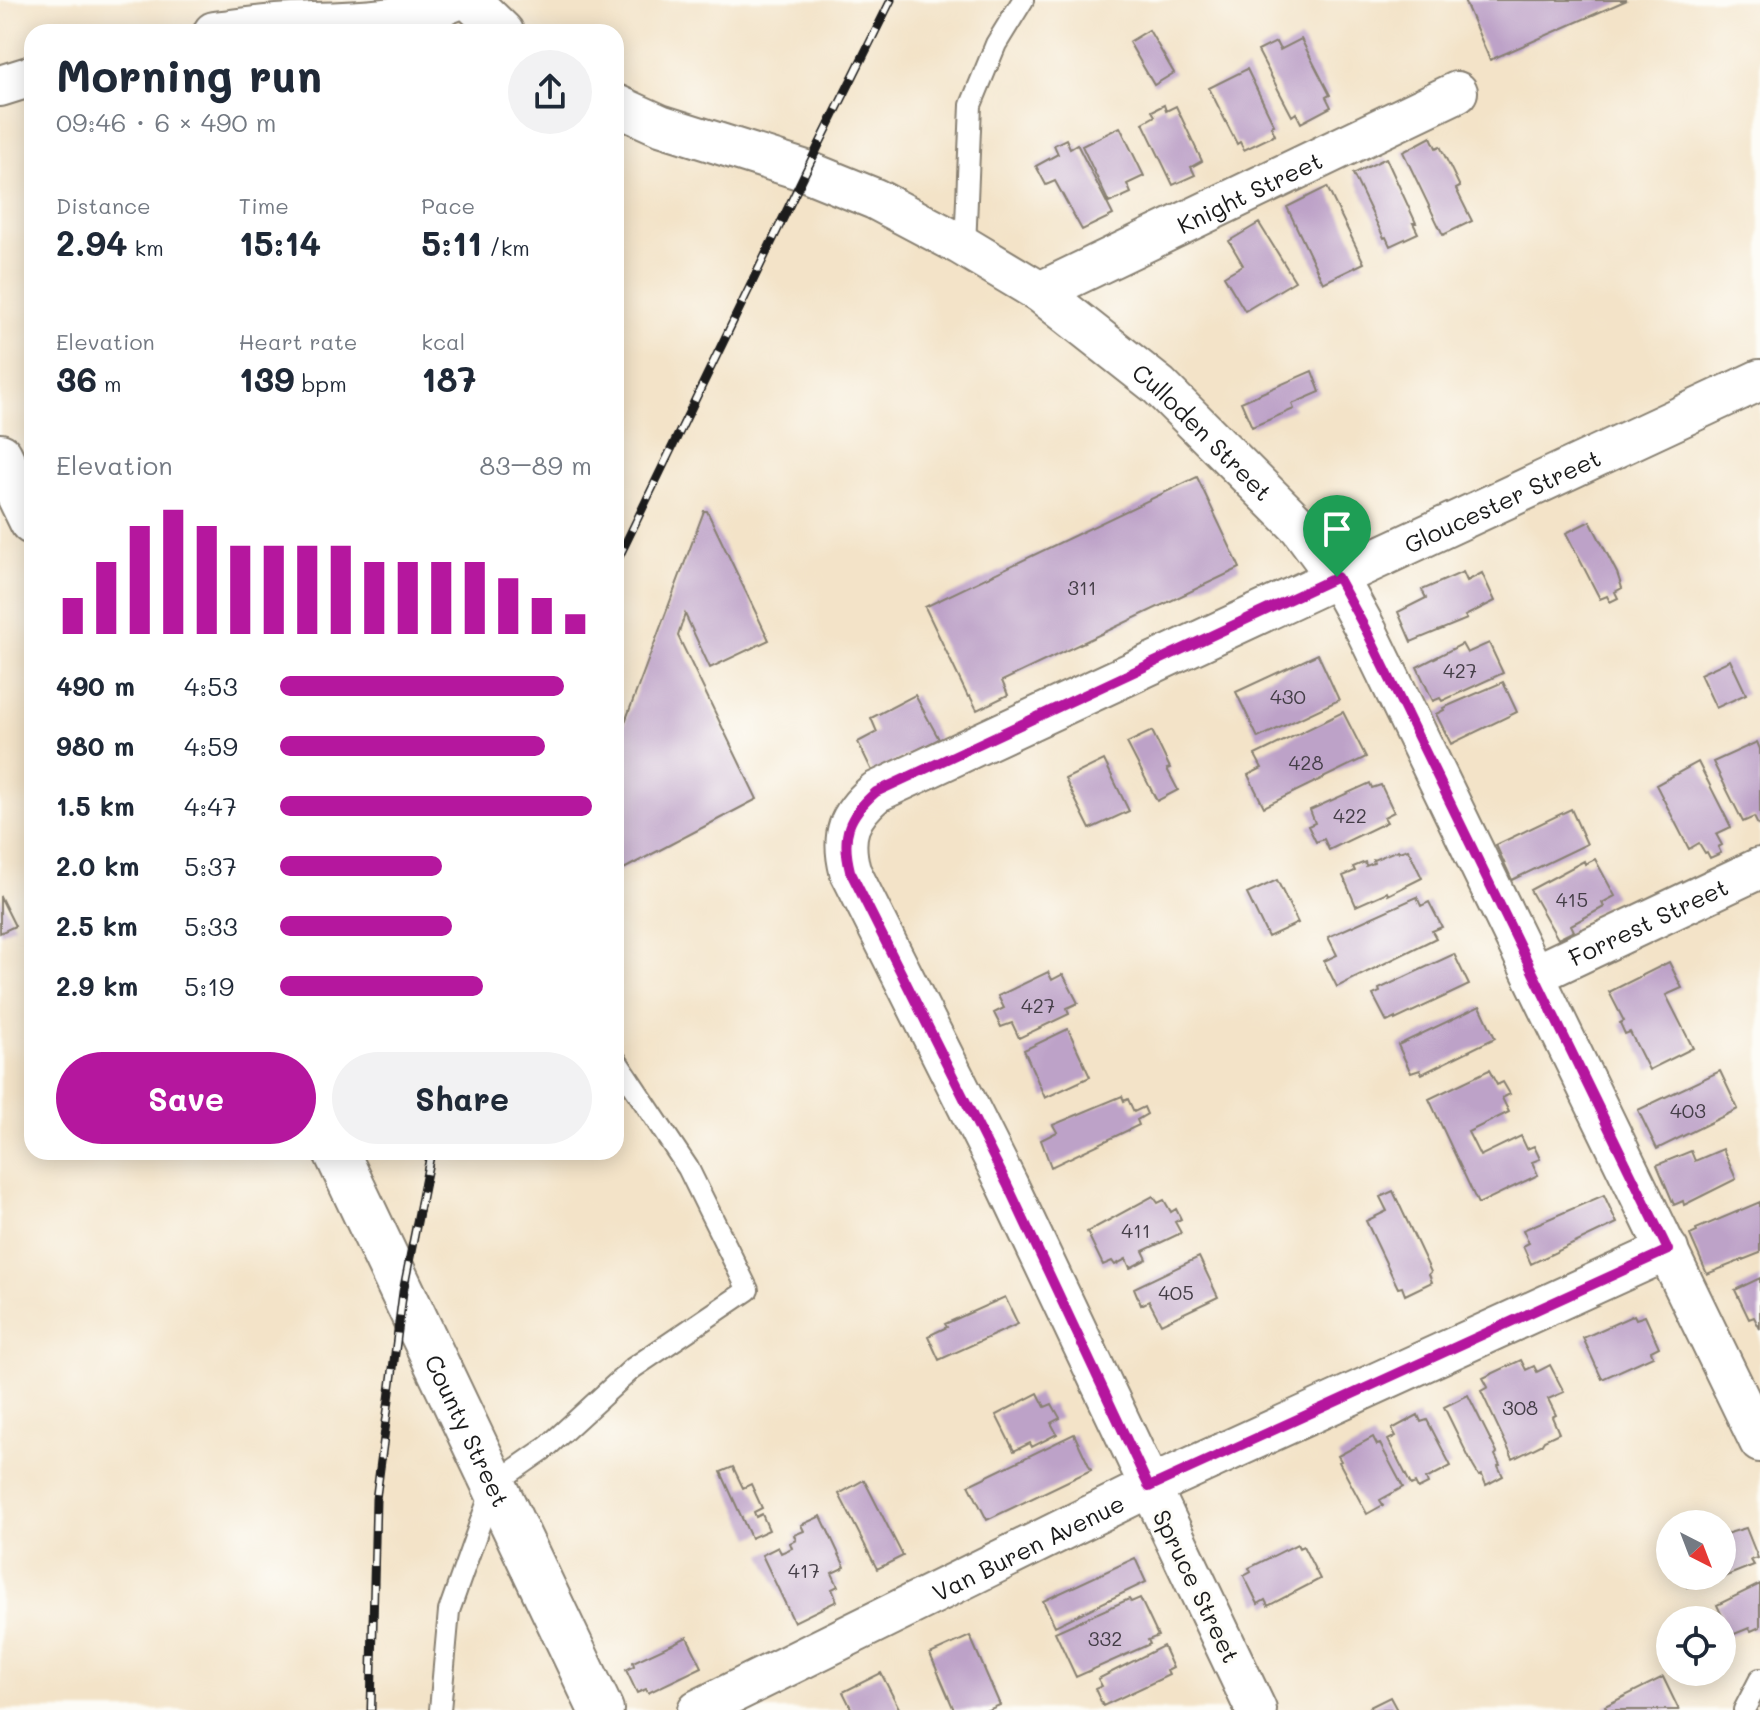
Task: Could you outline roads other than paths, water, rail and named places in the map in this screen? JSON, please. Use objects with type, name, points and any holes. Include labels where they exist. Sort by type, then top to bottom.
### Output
[{"type":"street","points":[[289,24],[391,20],[434,10],[456,0]]},
{"type":"street","points":[[470,0],[495,24]]},
{"type":"street","points":[[0,86],[24,78]]},
{"type":"street","name":"Knight Street","points":[[1040,292],[1457,92]]},
{"type":"street","name":"Culloden Street","points":[[624,109],[660,125],[806,171],[875,199],[1040,292],[1159,386],[1300,527],[1337,577],[1367,632],[1760,1442]]},
{"type":"street","name":"Gloucester Street","points":[[894,783],[1760,380]]},
{"type":"street","points":[[0,456],[24,503]]},
{"type":"street","name":"Spruce Street","points":[[894,783],[876,792],[858,808],[848,829],[846,853],[850,871],[1007,1184],[1256,1710]]},
{"type":"street","name":"Forrest Street","points":[[1534,975],[1760,868]]},
{"type":"street","name":"County Street","points":[[340,1160],[601,1710]]},
{"type":"street","name":"Van Buren Avenue","points":[[698,1710],[1149,1487],[1668,1250]]},
{"type":"lane","points":[[965,247],[971,105],[996,44],[1023,0]]},
{"type":"lane","points":[[440,1710],[449,1611],[494,1484],[547,1447],[633,1368],[748,1290],[688,1168],[624,1072]]},
{"type":"lane","points":[[1744,1710],[1760,1679]]},
{"type":"railway","points":[[624,546],[891,0]]},
{"type":"railway","points":[[371,1710],[376,1499],[403,1292],[429,1160]]}]
